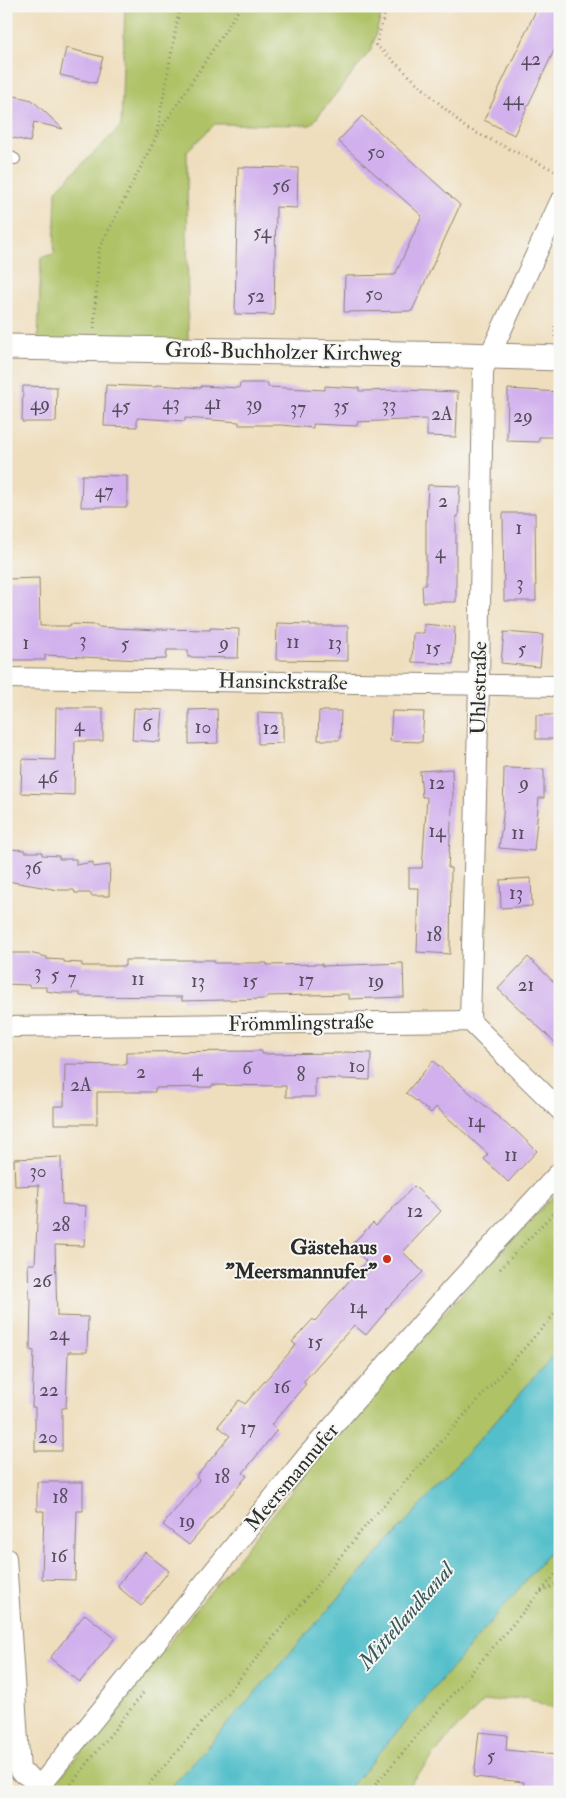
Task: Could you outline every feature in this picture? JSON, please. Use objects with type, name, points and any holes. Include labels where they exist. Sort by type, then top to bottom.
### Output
[{"type":"street","name":"Uhlestraße","points":[[470,1021],[480,685],[483,370],[560,202]]},
{"type":"street","name":"Groß-Buchholzer Kirchweg","points":[[6,347],[489,356],[557,350]]},
{"type":"street","name":"Hansinckstraße","points":[[6,678],[560,686]]},
{"type":"street","name":"Frömmlingstraße","points":[[6,1027],[470,1021]]},
{"type":"street","points":[[470,1021],[560,1110]]},
{"type":"street","name":"Meersmannufer","points":[[38,1788],[307,1456],[451,1290],[560,1172]]},
{"type":"street","points":[[6,1558],[20,1771],[38,1788]]},
{"type":"path","points":[[156,137],[180,6]]},
{"type":"path","points":[[92,349],[99,248],[156,137],[241,6]]},
{"type":"path","points":[[387,6],[376,46],[466,128],[560,173]]},
{"type":"path","points":[[555,323],[557,350]]},
{"type":"path","points":[[494,1276],[560,1206]]},
{"type":"path","points":[[142,1792],[235,1684],[368,1523],[560,1308]]},
{"type":"path","points":[[369,1792],[560,1569]]},
{"type":"path","points":[[538,1593],[560,1582]]},
{"type":"path","points":[[65,1792],[148,1687]]},
{"type":"green space","points":[[125,6],[384,6],[371,50],[311,125],[215,124],[187,151],[188,341],[38,341],[41,257],[54,254],[56,190],[121,126]]},
{"type":"green space","points":[[560,1189],[560,1348],[167,1792],[48,1792],[331,1443],[432,1326]]},
{"type":"green space","points":[[560,1540],[560,1711],[526,1697],[484,1702],[456,1729],[403,1792],[346,1792]]},
{"type":"water","name":"Mittellandkanal","points":[[560,1348],[560,1540],[346,1792],[167,1792]]},
{"type":"building","points":[[538,6],[560,6],[560,38],[514,135],[484,120]]},
{"type":"building","points":[[66,48],[103,57],[96,83],[60,75]]},
{"type":"building","points":[[6,94],[32,100],[63,129],[34,122],[30,142],[6,136]]},
{"type":"building","points":[[362,116],[460,205],[412,311],[344,312],[345,276],[395,275],[422,216],[338,141]]},
{"type":"building","points":[[238,167],[298,168],[297,208],[276,207],[274,315],[235,314]]},
{"type":"building","points":[[240,383],[268,383],[268,387],[325,390],[325,386],[359,388],[359,391],[458,392],[456,437],[427,436],[427,419],[357,422],[357,426],[313,424],[313,428],[281,425],[239,425],[239,422],[185,418],[185,421],[137,418],[137,427],[104,426],[106,385],[239,388]]},
{"type":"building","points":[[23,386],[57,387],[56,422],[22,422]]},
{"type":"building","points":[[508,389],[560,392],[560,437],[539,437],[539,442],[507,441]]},
{"type":"building","points":[[82,475],[127,476],[127,507],[81,507]]},
{"type":"building","points":[[428,485],[460,486],[458,517],[456,517],[456,602],[423,602],[422,585],[426,585]]},
{"type":"building","points":[[503,513],[535,513],[536,601],[504,601]]},
{"type":"building","points":[[39,578],[40,626],[70,626],[70,624],[157,630],[239,629],[238,658],[188,657],[188,650],[167,650],[166,659],[140,660],[45,655],[45,660],[6,660],[6,579]]},
{"type":"building","points":[[277,623],[310,624],[310,626],[348,626],[348,661],[276,660]]},
{"type":"building","points":[[424,624],[455,627],[453,664],[412,662],[413,633],[424,633]]},
{"type":"building","points":[[504,632],[543,635],[540,667],[501,663]]},
{"type":"building","points":[[56,708],[103,708],[103,741],[75,741],[74,795],[21,793],[22,759],[55,760]]},
{"type":"building","points":[[134,708],[163,710],[160,742],[132,740]]},
{"type":"building","points":[[217,709],[218,743],[189,744],[189,710]]},
{"type":"building","points":[[319,711],[341,711],[340,740],[318,740]]},
{"type":"building","points":[[392,711],[424,712],[422,742],[390,741]]},
{"type":"building","points":[[258,712],[283,713],[283,743],[258,744]]},
{"type":"building","points":[[536,715],[560,715],[560,739],[536,739]]},
{"type":"building","points":[[504,768],[544,769],[544,798],[539,798],[534,851],[499,848],[503,816]]},
{"type":"building","points":[[452,769],[453,795],[448,868],[451,868],[450,954],[417,952],[419,888],[409,888],[409,868],[422,868],[427,797],[422,797],[420,771]]},
{"type":"building","points":[[8,849],[42,852],[42,855],[59,856],[59,859],[76,859],[76,865],[93,862],[93,867],[110,865],[109,896],[91,896],[91,893],[75,893],[74,890],[59,890],[7,881]]},
{"type":"building","points":[[531,878],[532,906],[501,908],[500,880]]},
{"type":"building","points":[[6,953],[29,953],[47,957],[47,959],[82,963],[82,966],[125,966],[125,960],[214,960],[214,963],[267,963],[267,965],[322,964],[322,966],[403,963],[404,997],[349,999],[349,994],[267,996],[267,999],[182,1001],[182,997],[80,996],[80,993],[46,991],[46,987],[6,984]]},
{"type":"building","points":[[528,957],[560,988],[560,1047],[498,989]]},
{"type":"building","points":[[262,1051],[262,1054],[371,1053],[370,1080],[315,1078],[315,1097],[286,1097],[286,1086],[212,1085],[212,1087],[155,1088],[155,1092],[97,1092],[97,1124],[54,1124],[54,1106],[64,1106],[65,1064],[126,1065],[126,1052]]},
{"type":"building","points":[[433,1061],[513,1128],[537,1151],[508,1182],[484,1159],[488,1154],[436,1107],[431,1113],[406,1093]]},
{"type":"building","points":[[61,1157],[62,1204],[86,1206],[84,1246],[55,1245],[57,1316],[88,1317],[87,1352],[68,1352],[66,1408],[62,1408],[62,1451],[35,1451],[35,1407],[32,1407],[34,1351],[30,1350],[31,1299],[29,1299],[28,1264],[35,1264],[39,1185],[15,1186],[14,1159]]},
{"type":"building","points":[[414,1186],[441,1211],[403,1252],[423,1272],[385,1310],[366,1335],[354,1325],[303,1382],[306,1384],[271,1425],[277,1430],[243,1473],[247,1476],[189,1545],[163,1525],[199,1480],[196,1477],[230,1436],[218,1426],[239,1400],[245,1404],[296,1345],[292,1342],[313,1319],[315,1321],[366,1261],[350,1246],[373,1223],[376,1226]]},
{"type":"building","points":[[37,1482],[83,1482],[83,1511],[77,1511],[75,1580],[42,1579],[44,1511],[37,1511]]},
{"type":"building","points":[[145,1552],[169,1571],[141,1606],[117,1586]]},
{"type":"building","points":[[85,1614],[115,1638],[80,1682],[50,1658]]},
{"type":"building","points":[[479,1732],[507,1735],[506,1750],[557,1755],[553,1792],[522,1792],[524,1782],[474,1777]]},
{"type":"place","name":"Gästehaus \"Meersmannufer\"","points":[[387,1259]]}]
